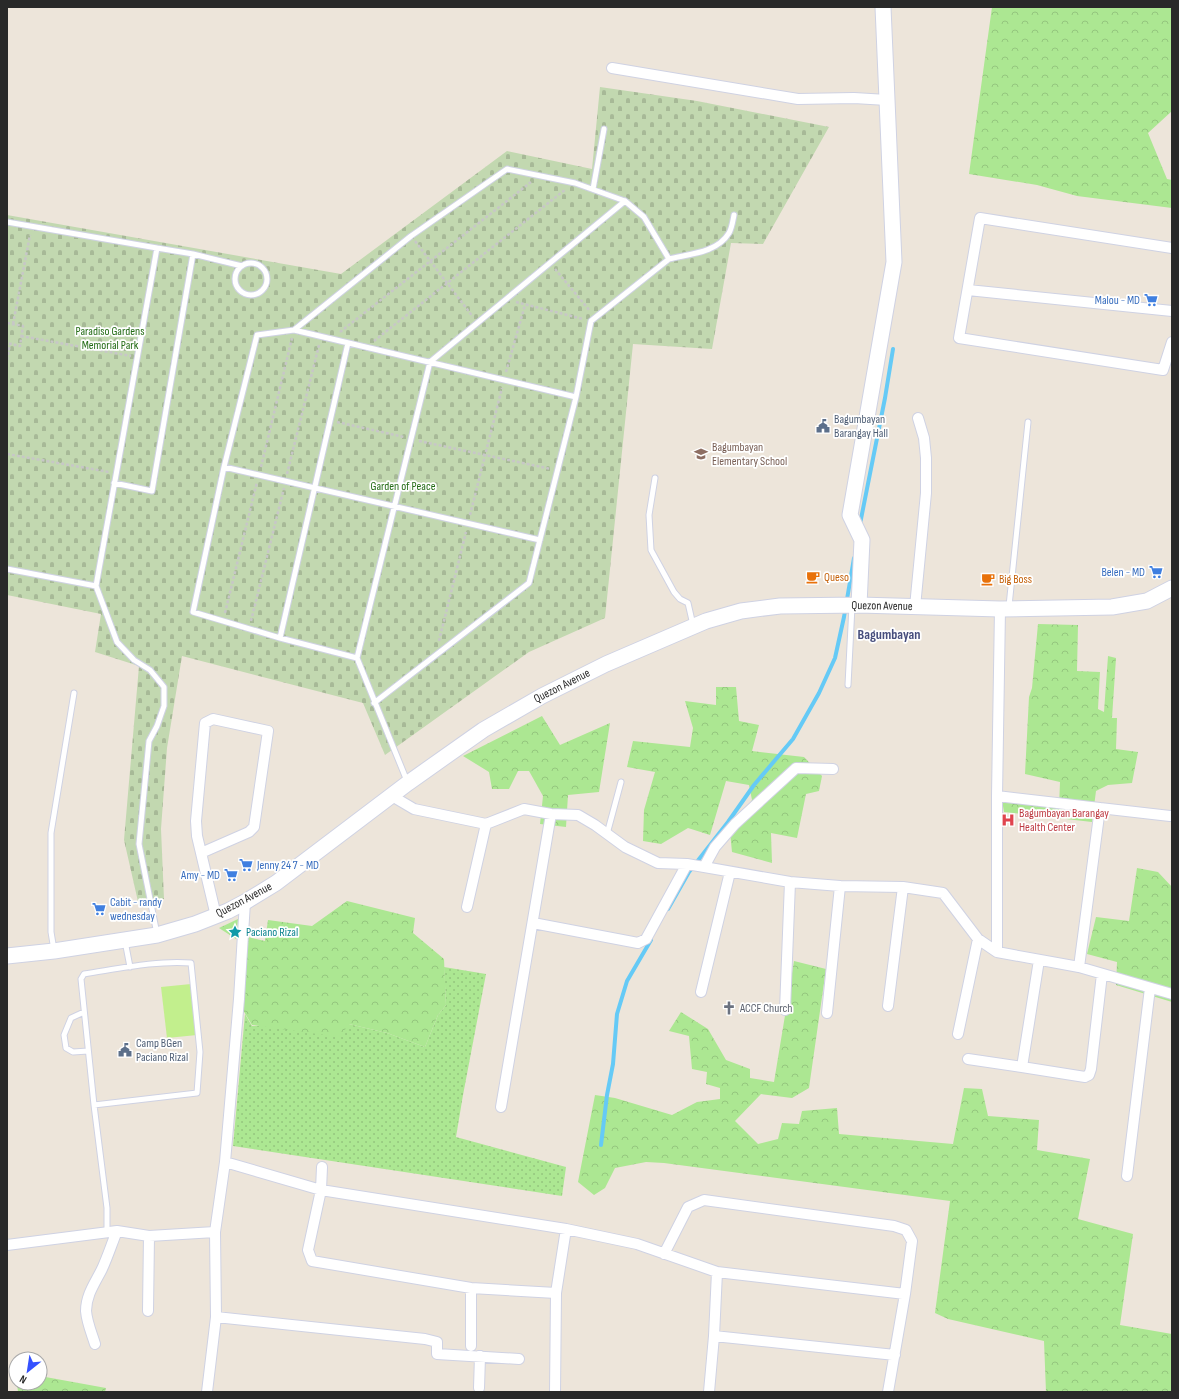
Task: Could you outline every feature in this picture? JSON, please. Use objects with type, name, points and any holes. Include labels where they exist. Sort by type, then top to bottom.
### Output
[{"type":"main road","points":[[855,605],[862,540],[850,515],[894,262],[883,7]]},
{"type":"main road","name":"Quezon Avenue","points":[[7,956],[54,951],[157,935],[216,916],[245,902],[276,883],[408,783],[483,730],[542,696],[606,664],[693,626],[741,611],[780,606],[855,605],[1005,609],[1112,607],[1147,601],[1172,588]]},
{"type":"street","points":[[612,68],[798,99],[854,98],[887,100]]},
{"type":"street","points":[[1172,248],[980,218],[959,338],[1163,370],[1172,342]]},
{"type":"street","points":[[968,290],[1172,311]]},
{"type":"street","points":[[915,607],[926,493],[926,458],[924,438],[918,418]]},
{"type":"street","points":[[997,952],[997,796],[1005,609]]},
{"type":"street","points":[[201,853],[249,832],[254,827],[268,731],[213,720],[205,723],[196,821],[197,836],[201,853],[216,916]]},
{"type":"street","points":[[704,867],[715,847],[735,824],[796,768],[833,769]]},
{"type":"street","points":[[392,796],[414,809],[486,824],[524,809],[551,814],[578,816],[595,825],[625,848],[658,863],[687,864],[790,882],[840,886],[903,887],[943,893],[978,939],[997,952],[1078,967],[1172,994]]},
{"type":"street","points":[[997,796],[1170,816]]},
{"type":"street","points":[[1078,967],[1100,808]]},
{"type":"street","points":[[501,1107],[551,814]]},
{"type":"street","points":[[467,906],[486,824]]},
{"type":"street","points":[[533,922],[638,943],[646,939],[687,864]]},
{"type":"street","points":[[701,992],[730,872]]},
{"type":"street","points":[[785,1010],[790,882]]},
{"type":"street","points":[[827,1013],[840,886]]},
{"type":"street","points":[[888,1006],[903,887]]},
{"type":"street","points":[[206,1392],[216,1318],[215,1232],[225,1162],[239,999],[245,902]]},
{"type":"street","points":[[958,1034],[978,939]]},
{"type":"street","points":[[1022,1067],[1039,960]]},
{"type":"street","points":[[968,1059],[1085,1077],[1089,1075],[1091,1069],[1102,974]]},
{"type":"street","points":[[1128,1176],[1150,988]]},
{"type":"street","points":[[225,1162],[320,1190],[566,1229],[636,1244],[717,1272],[905,1294]]},
{"type":"street","points":[[322,1167],[320,1190],[308,1250],[312,1261],[471,1288],[556,1293]]},
{"type":"street","points":[[664,1254],[688,1207],[704,1200],[894,1226],[906,1230],[912,1241],[905,1294],[888,1392]]},
{"type":"street","points":[[555,1392],[556,1293],[566,1229]]},
{"type":"street","points":[[7,1245],[112,1231],[149,1236],[215,1232]]},
{"type":"street","points":[[95,1344],[86,1312],[87,1300],[102,1269],[112,1231]]},
{"type":"street","points":[[148,1311],[149,1236]]},
{"type":"street","points":[[709,1392],[714,1336],[717,1272]]},
{"type":"street","points":[[471,1288],[471,1346]]},
{"type":"street","points":[[216,1318],[425,1339],[437,1342],[437,1354],[519,1359]]},
{"type":"street","points":[[714,1336],[895,1355]]},
{"type":"street","points":[[479,1388],[480,1356]]},
{"type":"lane","points":[[593,189],[604,129]]},
{"type":"lane","points":[[294,330],[411,236],[507,168],[574,183],[625,201],[644,217],[669,259]]},
{"type":"lane","points":[[408,783],[357,658],[430,362],[625,201]]},
{"type":"lane","points":[[374,702],[529,583],[594,319],[669,259],[708,250],[723,240],[730,232],[734,215]]},
{"type":"lane","points":[[7,222],[193,254],[242,266],[253,263],[258,264],[266,272],[267,283],[265,289],[261,293],[250,296],[240,291],[236,286],[235,275],[242,266]]},
{"type":"lane","points":[[157,248],[96,586],[117,642],[134,660],[150,670],[164,687],[164,706],[157,726],[149,741],[138,844],[157,935]]},
{"type":"lane","points":[[114,483],[152,492],[193,254]]},
{"type":"lane","points":[[357,658],[280,638],[193,612],[224,468],[257,335],[294,330],[576,397]]},
{"type":"lane","points":[[280,638],[348,343]]},
{"type":"lane","points":[[1005,609],[1028,422]]},
{"type":"lane","points":[[224,468],[540,540]]},
{"type":"lane","points":[[655,478],[649,515],[650,550],[674,592],[680,599],[688,603],[693,626]]},
{"type":"lane","points":[[7,569],[96,586]]},
{"type":"lane","points":[[848,685],[855,605]]},
{"type":"lane","points":[[54,951],[51,932],[51,833],[74,693]]},
{"type":"lane","points":[[607,834],[621,782]]},
{"type":"lane","points":[[125,941],[130,967]]},
{"type":"lane","points":[[94,1105],[197,1093],[200,1052],[191,963],[179,962],[130,967],[84,974],[81,979],[94,1105],[107,1208],[112,1231]]},
{"type":"lane","points":[[84,1012],[71,1018],[64,1035],[66,1048],[73,1052],[88,1051]]},
{"type":"path","points":[[331,339],[539,175]]},
{"type":"path","points":[[367,347],[574,183]]},
{"type":"path","points":[[13,324],[31,226]]},
{"type":"path","points":[[411,236],[478,323]]},
{"type":"path","points":[[550,263],[594,319]]},
{"type":"path","points":[[506,300],[594,319]]},
{"type":"path","points":[[435,655],[504,380],[525,305]]},
{"type":"path","points":[[7,324],[23,326],[20,346],[8,343],[7,360]]},
{"type":"path","points":[[21,336],[137,357]]},
{"type":"path","points":[[330,421],[557,471]]},
{"type":"path","points":[[7,454],[115,474]]},
{"type":"green space","points":[[992,7],[1172,7],[1172,111],[1148,133],[1167,179],[1172,180],[1172,208],[1077,196],[1037,185],[969,174]]},
{"type":"green space","name":"Garden of Peace","points":[[600,87],[697,101],[829,127],[763,244],[731,243],[712,349],[633,344],[605,618],[529,652],[385,755],[363,703],[182,656],[167,748],[161,829],[164,899],[139,906],[124,840],[139,666],[95,652],[101,614],[7,595],[7,215],[341,274],[507,151],[592,169]]},
{"type":"green space","points":[[1038,624],[1078,625],[1077,671],[1100,672],[1098,709],[1104,712],[1108,656],[1116,658],[1112,718],[1117,718],[1116,749],[1138,752],[1132,783],[1108,785],[1096,791],[1092,822],[1004,812],[1002,800],[1059,807],[1060,782],[1025,774],[1029,697],[1032,688]]},
{"type":"green space","points":[[716,687],[736,687],[739,721],[759,725],[752,751],[804,757],[822,776],[819,791],[806,794],[797,838],[771,833],[772,863],[732,852],[730,832],[752,800],[749,785],[726,781],[710,835],[688,828],[661,844],[643,841],[644,810],[655,772],[627,767],[633,741],[690,747],[693,728],[685,701],[716,705]]},
{"type":"green space","points":[[542,716],[560,745],[610,723],[599,792],[568,795],[566,827],[540,824],[543,796],[529,771],[518,771],[509,789],[492,789],[489,772],[463,756]]},
{"type":"green space","points":[[1137,868],[1158,872],[1172,887],[1172,1002],[1116,985],[1117,962],[1087,954],[1096,917],[1129,921]]},
{"type":"green space","points":[[347,901],[415,918],[413,933],[444,959],[446,1005],[438,1015],[425,1047],[387,1033],[349,1024],[340,1037],[252,1025],[243,1010],[248,937],[265,941],[268,920],[312,926]]},
{"type":"green space","points":[[238,919],[236,939],[219,928]]},
{"type":"green space","points":[[794,961],[826,969],[809,1088],[792,1098],[761,1094],[735,1121],[758,1144],[778,1139],[782,1123],[799,1124],[802,1111],[837,1108],[839,1134],[953,1144],[964,1088],[982,1089],[988,1116],[1039,1120],[1037,1150],[1090,1159],[1078,1219],[1133,1234],[1120,1325],[1172,1334],[1172,1392],[1046,1392],[1044,1341],[948,1319],[935,1313],[950,1201],[664,1163],[646,1162],[615,1168],[605,1188],[594,1195],[578,1182],[595,1095],[615,1098],[672,1115],[697,1102],[720,1099],[720,1088],[706,1084],[707,1072],[692,1069],[689,1036],[669,1031],[681,1012],[708,1029],[726,1060],[750,1069],[750,1078],[774,1082]]},
{"type":"green space","points":[[444,967],[486,974],[456,1137],[566,1167],[562,1196],[233,1146],[245,1014],[252,1026],[349,1024],[387,1033],[425,1047],[438,1015],[446,1005]]},
{"type":"green space","points":[[191,984],[197,1035],[167,1038],[161,987]]},
{"type":"green space","points":[[48,1377],[106,1388],[105,1392],[18,1392],[48,1391]]},
{"type":"waterway","points":[[860,524],[885,398],[893,349]]},
{"type":"waterway","points":[[668,909],[689,872],[728,822],[754,785],[793,739],[819,693],[835,658],[854,558]]},
{"type":"waterway","points":[[601,1145],[607,1095],[613,1064],[617,1014],[627,981],[651,940]]},
{"type":"place","name":"Malou - MD","points":[[1151,300]]},
{"type":"place","name":"Bagumbayan Barangay Hall","points":[[823,426]]},
{"type":"place","name":"Bagumbayan Elementary School","points":[[701,454]]},
{"type":"place","name":"Belen - MD","points":[[1156,572]]},
{"type":"place","name":"Queso","points":[[813,577]]},
{"type":"place","name":"Big Boss","points":[[988,579]]},
{"type":"place","name":"Bagumbayan Barangay Health Center","points":[[1008,820]]},
{"type":"place","name":"Jenny 24 7 - MD","points":[[246,865]]},
{"type":"place","name":"Amy - MD","points":[[231,875]]},
{"type":"place","name":"Cabit - randy wednesday","points":[[99,909]]},
{"type":"place","name":"Paciano Rizal","points":[[235,932]]},
{"type":"place","name":"ACCF Church","points":[[729,1008]]},
{"type":"place","name":"Camp BGen Paciano Rizal","points":[[125,1050]]},
{"type":"district","name":"Bagumbayan","points":[[889,634]]},
{"type":"park label","name":"Paradiso Gardens Memorial Park","points":[[110,338]]}]
